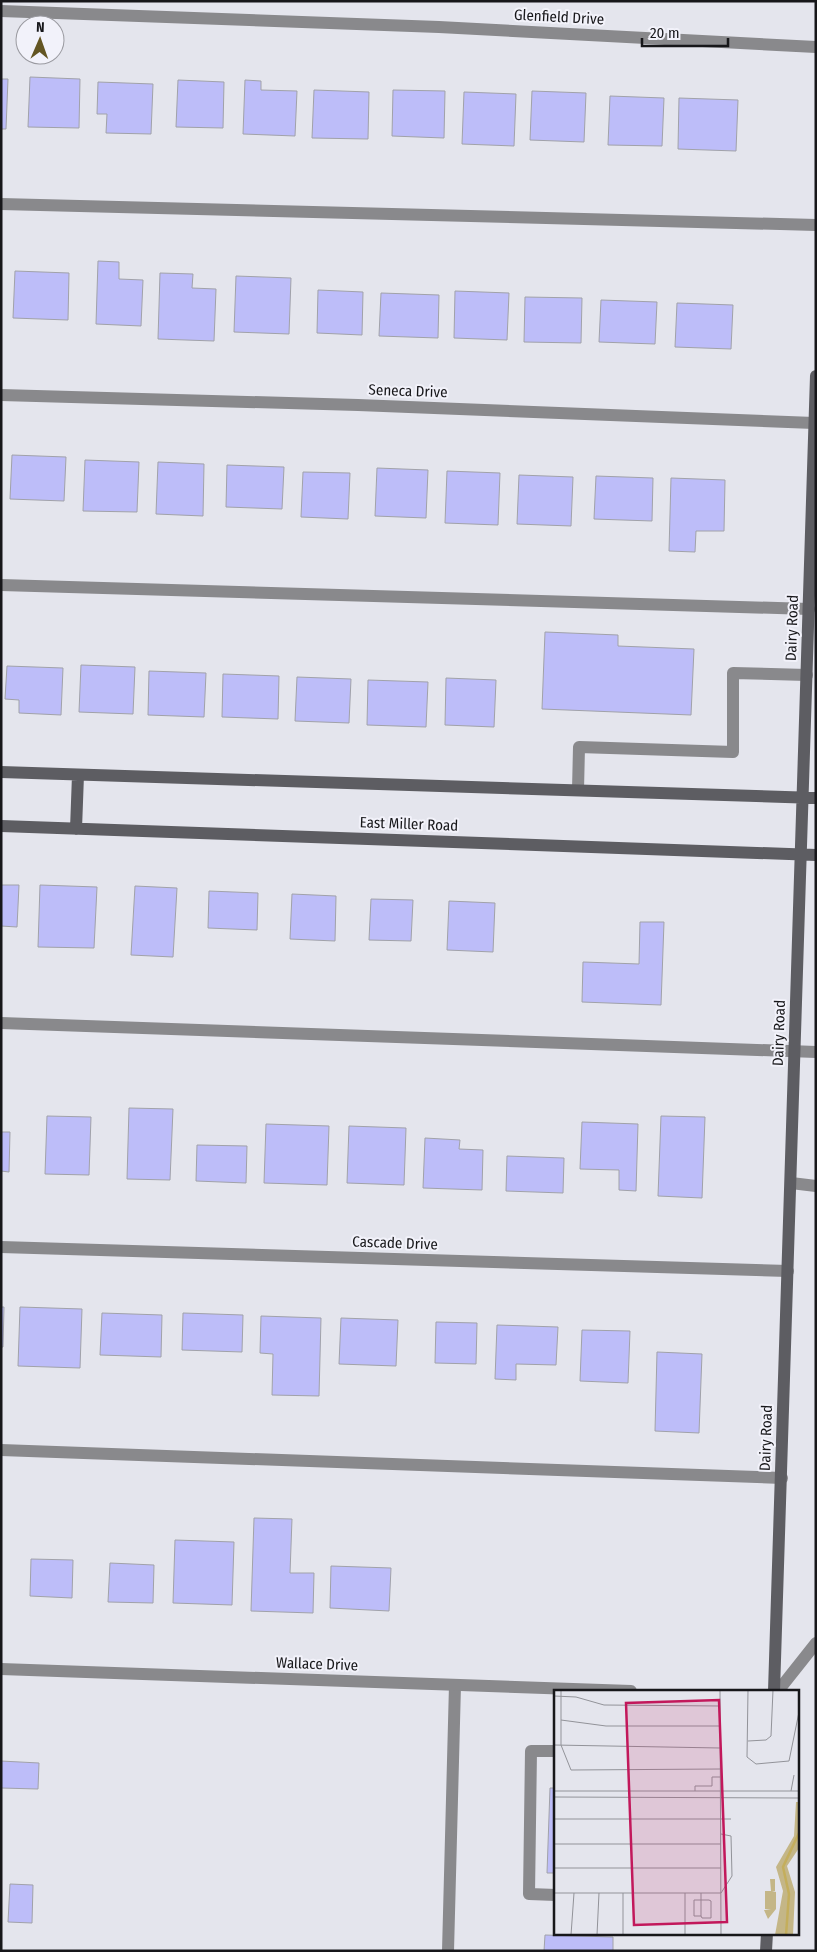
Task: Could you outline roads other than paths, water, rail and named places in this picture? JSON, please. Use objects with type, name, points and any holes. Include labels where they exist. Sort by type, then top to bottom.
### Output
[{"type":"main road","name":"Dairy Road","points":[[776,1690],[801,854],[809,798],[807,675],[816,376]]},
{"type":"main road","points":[[1,772],[809,798]]},
{"type":"main road","points":[[76,829],[78,775]]},
{"type":"main road","name":"East Miller Road","points":[[1,826],[816,855]]},
{"type":"main road","points":[[766,1934],[766,1951]]},
{"type":"street","name":"Glenfield Drive","points":[[1,10],[439,28],[816,47]]},
{"type":"street","points":[[1,204],[816,225]]},
{"type":"street","name":"Seneca Drive","points":[[1,396],[358,405],[814,422]]},
{"type":"street","points":[[1,585],[809,609]]},
{"type":"street","points":[[578,790],[579,747],[733,752],[733,673],[807,675]]},
{"type":"street","points":[[1,1023],[816,1052]]},
{"type":"street","points":[[791,1183],[816,1186]]},
{"type":"street","name":"Cascade Drive","points":[[1,1247],[788,1271]]},
{"type":"street","points":[[1,1450],[782,1478]]},
{"type":"street","points":[[777,1690],[816,1643]]},
{"type":"street","name":"Wallace Drive","points":[[1,1669],[598,1690]]},
{"type":"street","points":[[448,1951],[455,1685]]},
{"type":"street","points":[[554,1752],[531,1751],[529,1894],[554,1895]]}]
